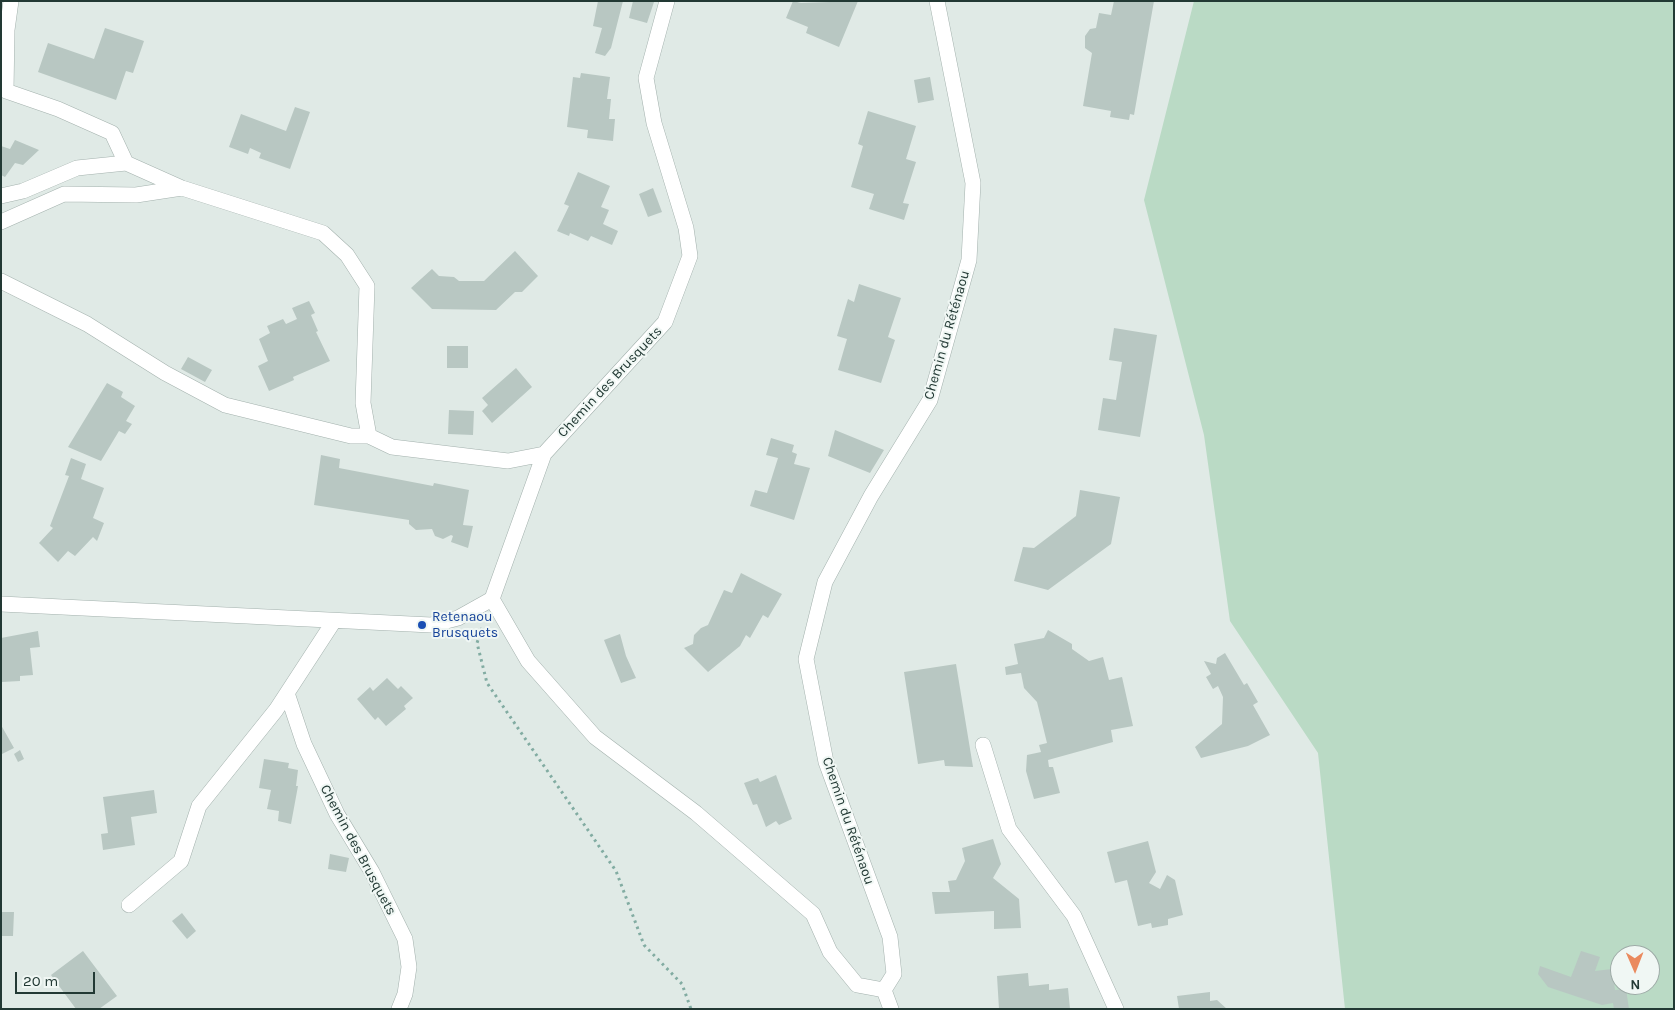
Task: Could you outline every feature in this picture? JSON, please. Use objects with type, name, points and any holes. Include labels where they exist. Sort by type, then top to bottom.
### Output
[{"type":"street","points":[[11,1],[7,30],[6,92],[58,109],[112,133],[126,164]]},
{"type":"street","name":"Chemin des Brusquets","points":[[492,599],[544,454],[665,322],[690,256],[686,228],[654,123],[646,78],[667,1]]},
{"type":"street","name":"Chemin du Réténaou","points":[[884,990],[894,974],[890,937],[826,762],[806,660],[824,582],[871,496],[930,400],[969,260],[973,183],[937,1]]},
{"type":"street","points":[[1,196],[23,190],[77,168],[126,164],[182,188],[323,233],[348,255],[367,286],[363,403],[369,436]]},
{"type":"street","points":[[1,222],[64,194],[136,195],[182,188]]},
{"type":"street","points":[[1,281],[86,324],[165,373],[225,405],[351,436],[369,436],[392,447],[508,461],[544,454]]},
{"type":"street","points":[[1,604],[431,625],[458,618],[492,599],[528,661],[596,737],[696,813],[813,914],[830,952],[857,985],[884,990],[891,1009]]},
{"type":"street","points":[[129,905],[181,861],[199,806],[276,710],[334,621]]},
{"type":"street","name":"Chemin des Brusquets","points":[[287,693],[304,744],[337,814],[372,872],[405,939],[409,967],[399,1009]]},
{"type":"street","points":[[983,745],[1009,829],[1074,916],[1116,1009]]},
{"type":"path","points":[[492,599],[477,643],[487,683],[616,871],[644,945],[682,984],[691,1009]]},
{"type":"green space","points":[[1194,1],[1674,1],[1674,1009],[1345,1009],[1318,753],[1230,621],[1204,435],[1144,200]]},
{"type":"building","points":[[598,1],[623,1],[611,48],[605,56],[595,53],[602,28],[593,26]]},
{"type":"building","points":[[633,1],[654,2],[647,23],[629,18]]},
{"type":"building","points":[[793,1],[801,3],[858,1],[839,47],[806,33],[808,27],[786,18]]},
{"type":"building","points":[[1114,1],[1154,1],[1134,115],[1130,114],[1129,120],[1110,117],[1111,111],[1083,106],[1092,53],[1085,48],[1085,36],[1090,29],[1096,28],[1099,13],[1111,15]]},
{"type":"building","points":[[105,28],[144,41],[133,73],[126,71],[116,100],[38,72],[48,43],[94,59]]},
{"type":"building","points":[[581,73],[610,77],[607,99],[611,99],[609,119],[615,119],[613,141],[587,138],[588,130],[567,127],[573,77],[580,78]]},
{"type":"building","points":[[930,77],[934,100],[918,103],[914,80]]},
{"type":"building","points":[[295,107],[310,112],[290,169],[259,158],[261,153],[250,148],[248,154],[229,147],[241,114],[286,131]]},
{"type":"building","points":[[868,111],[916,126],[906,159],[916,162],[903,203],[909,204],[904,220],[869,209],[874,194],[851,187],[863,146],[858,144]]},
{"type":"building","points":[[15,140],[39,150],[23,165],[15,163],[5,177],[1,175],[1,146],[10,149]]},
{"type":"building","points":[[578,172],[610,186],[601,207],[609,210],[603,224],[618,231],[612,245],[591,236],[588,241],[570,233],[569,236],[557,231],[569,206],[564,204]]},
{"type":"building","points":[[653,188],[662,212],[648,217],[639,194]]},
{"type":"building","points":[[515,251],[538,276],[522,292],[515,292],[496,310],[432,309],[411,288],[432,269],[439,276],[454,277],[459,281],[484,281]]},
{"type":"building","points":[[859,284],[901,298],[888,337],[895,340],[881,383],[838,370],[847,339],[837,336],[848,299],[854,302]]},
{"type":"building","points":[[309,301],[315,313],[311,315],[318,331],[316,332],[330,361],[293,377],[294,380],[269,391],[258,366],[268,361],[259,339],[270,333],[267,326],[283,319],[286,324],[297,319],[292,308]]},
{"type":"building","points":[[1114,328],[1157,335],[1140,437],[1098,430],[1103,398],[1116,400],[1122,362],[1109,360]]},
{"type":"building","points":[[447,346],[468,346],[468,368],[447,368]]},
{"type":"building","points":[[188,357],[212,370],[205,382],[181,369]]},
{"type":"building","points":[[516,368],[532,387],[492,423],[482,411],[488,405],[482,398]]},
{"type":"building","points":[[107,383],[123,392],[121,397],[135,406],[126,421],[132,424],[125,434],[119,431],[101,461],[68,447]]},
{"type":"building","points":[[449,410],[474,411],[473,435],[448,434]]},
{"type":"building","points":[[835,430],[884,450],[870,473],[828,456]]},
{"type":"building","points":[[771,438],[794,445],[792,452],[797,454],[794,464],[810,468],[794,520],[750,506],[755,490],[767,493],[778,458],[766,455]]},
{"type":"building","points":[[321,455],[340,459],[339,468],[433,486],[434,483],[469,490],[463,525],[473,526],[468,548],[451,542],[453,536],[451,535],[443,539],[435,536],[432,529],[416,530],[409,524],[409,520],[314,505]]},
{"type":"building","points":[[71,458],[86,464],[81,479],[104,488],[93,518],[104,523],[97,541],[93,537],[75,556],[68,551],[58,562],[39,543],[53,528],[50,526],[69,476],[65,475]]},
{"type":"building","points":[[1080,490],[1120,497],[1111,544],[1048,590],[1014,581],[1023,547],[1034,548],[1076,516]]},
{"type":"building","points":[[741,573],[782,594],[768,618],[763,615],[750,638],[746,635],[740,646],[708,672],[684,648],[693,644],[694,635],[701,628],[708,625],[724,590],[732,593]]},
{"type":"building","points":[[1048,630],[1072,644],[1072,649],[1089,661],[1103,657],[1109,680],[1122,677],[1133,726],[1111,730],[1113,742],[1048,760],[1049,767],[1053,767],[1060,793],[1034,799],[1026,771],[1027,755],[1041,752],[1039,745],[1047,743],[1037,702],[1024,688],[1021,673],[1006,675],[1005,667],[1018,664],[1014,644],[1044,638]]},
{"type":"building","points":[[38,631],[40,647],[30,648],[33,675],[20,676],[20,681],[2,682],[1,638]]},
{"type":"building","points":[[620,634],[626,656],[636,678],[621,683],[604,640]]},
{"type":"building","points":[[1225,653],[1244,685],[1247,683],[1258,702],[1253,705],[1270,735],[1248,746],[1201,758],[1195,747],[1222,724],[1223,697],[1218,686],[1213,689],[1206,677],[1211,674],[1204,661],[1216,664],[1217,658]]},
{"type":"building","points":[[956,664],[973,767],[945,766],[944,760],[918,764],[904,672]]},
{"type":"building","points":[[387,678],[398,689],[401,686],[413,698],[404,706],[406,709],[386,726],[378,717],[375,720],[357,699],[370,687],[373,691]]},
{"type":"building","points":[[1,725],[14,748],[2,754],[1,752]]},
{"type":"building","points":[[20,750],[24,759],[18,762],[14,754]]},
{"type":"building","points":[[264,759],[289,763],[288,768],[298,770],[296,786],[298,786],[291,824],[278,821],[279,811],[267,809],[271,790],[259,788]]},
{"type":"building","points":[[776,775],[792,819],[779,825],[776,821],[766,827],[757,804],[753,805],[744,783],[758,778],[760,782]]},
{"type":"building","points":[[154,790],[157,813],[131,817],[135,845],[103,850],[101,834],[108,833],[103,797]]},
{"type":"building","points":[[993,839],[1001,864],[993,878],[1019,899],[1021,928],[994,929],[994,911],[935,914],[932,892],[950,892],[948,881],[956,880],[965,861],[962,848]]},
{"type":"building","points":[[1148,841],[1156,872],[1149,883],[1160,889],[1167,875],[1175,880],[1183,915],[1168,919],[1168,925],[1152,928],[1151,923],[1138,926],[1127,880],[1115,883],[1107,852]]},
{"type":"building","points":[[330,854],[349,858],[346,872],[328,869]]},
{"type":"building","points":[[1,912],[14,912],[13,936],[1,936]]},
{"type":"building","points":[[182,913],[196,931],[187,939],[172,921]]},
{"type":"building","points":[[83,951],[117,996],[99,1009],[76,1009],[51,975]]},
{"type":"building","points":[[1581,951],[1600,957],[1595,971],[1610,969],[1610,995],[1627,995],[1629,1009],[1614,1009],[1613,1003],[1602,1005],[1548,987],[1538,974],[1540,966],[1571,977]]},
{"type":"building","points":[[1028,973],[1029,986],[1049,984],[1049,990],[1068,988],[1070,1009],[999,1009],[997,976]]},
{"type":"building","points":[[1210,992],[1210,1001],[1217,1000],[1227,1009],[1179,1009],[1177,996]]},
{"type":"place","name":"Retenaou Brusquets","points":[[422,625]]}]
